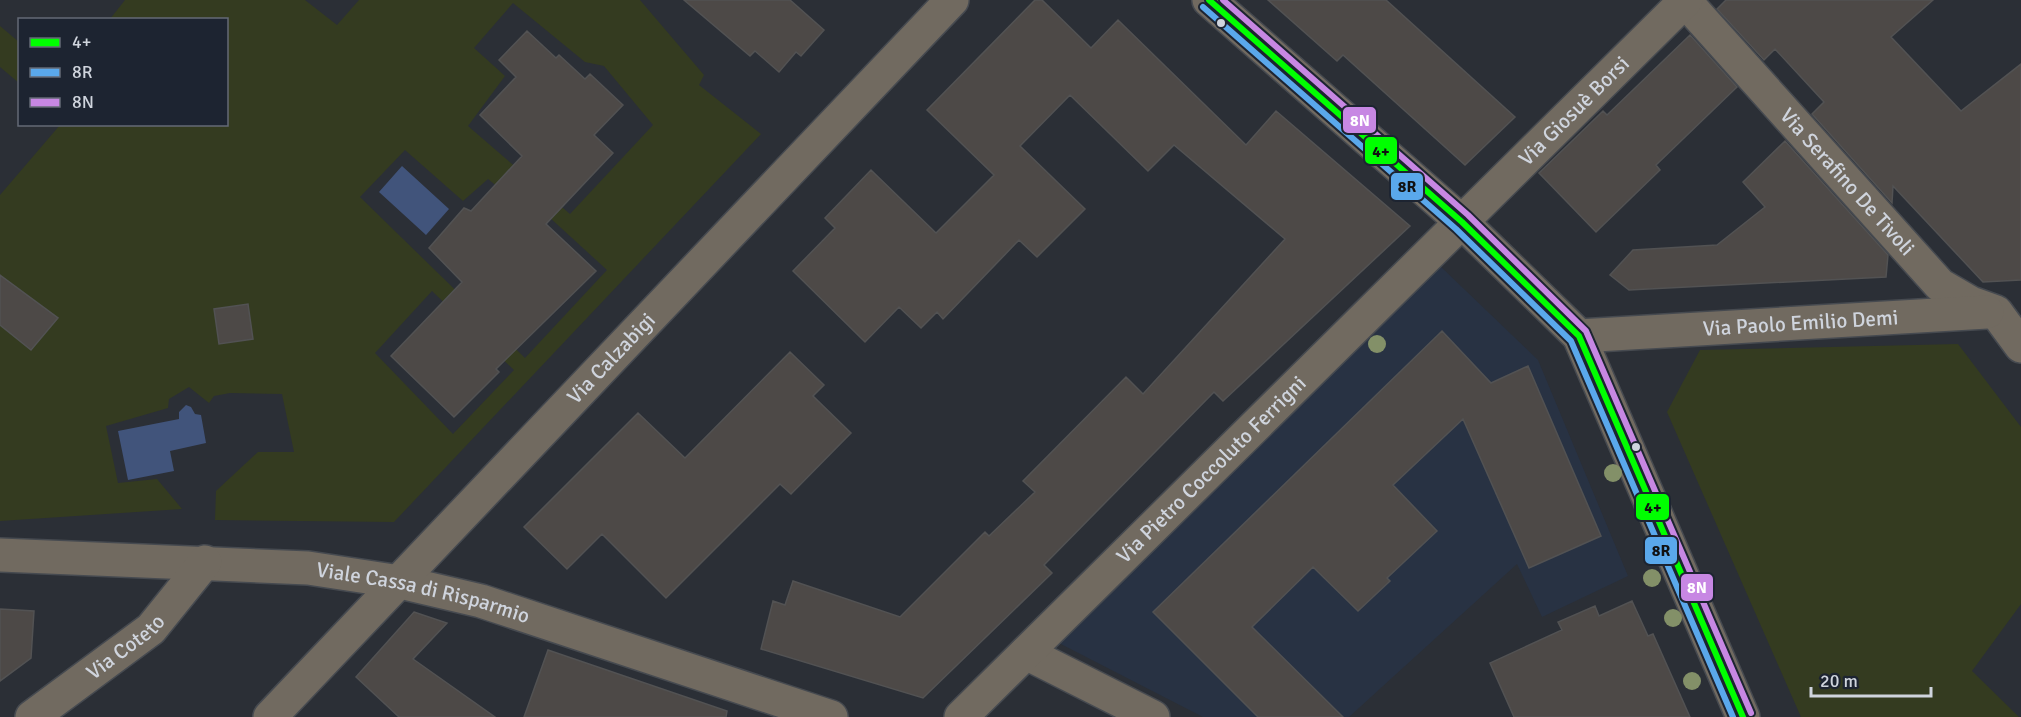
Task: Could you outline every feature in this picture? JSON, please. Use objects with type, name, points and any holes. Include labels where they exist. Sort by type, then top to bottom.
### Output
[{"type":"street","name":"Via Calzabigi","points":[[270,717],[952,0]]},
{"type":"street","points":[[1209,0],[1462,222],[1579,336],[1743,717]]},
{"type":"street","name":"Via Giosuè Borsi","points":[[1462,222],[1685,1]]},
{"type":"street","name":"Via Serafino De Tivoli","points":[[1685,1],[1940,285],[1971,303],[2012,308]]},
{"type":"street","name":"Via Pietro Coccoluto Ferrigni","points":[[961,717],[1462,222]]},
{"type":"street","points":[[2012,308],[2021,346]]},
{"type":"street","name":"Via Paolo Emilio Demi","points":[[1579,336],[2012,308]]},
{"type":"street","name":"Viale Cassa di Risparmio","points":[[0,555],[308,568],[400,582],[481,601],[831,717]]},
{"type":"street","name":"Via Coteto","points":[[32,717],[151,629],[205,562]]},
{"type":"street","points":[[1026,653],[1153,717]]},
{"type":"shaded area","points":[[1439,265],[1538,360],[1628,576],[1542,617],[1517,564],[1349,717],[1203,717],[1055,641]]},
{"type":"green space","points":[[125,0],[305,0],[337,25],[359,0],[640,0],[704,75],[699,85],[761,134],[394,522],[215,520],[216,491],[258,452],[294,452],[282,394],[230,393],[214,396],[209,403],[189,387],[169,399],[168,408],[106,426],[118,483],[157,479],[182,509],[0,521],[0,195],[59,126],[228,126],[228,18],[111,18]],"holes":[[[513,3],[585,62],[604,66],[653,125],[570,214],[468,126],[505,76],[474,48]],[[405,150],[463,201],[488,179],[526,210],[536,205],[607,270],[525,358],[360,197]],[[432,291],[514,370],[453,434],[375,353]]]},
{"type":"green space","points":[[0,26],[18,41],[18,82],[0,67]]},
{"type":"green space","points":[[1958,344],[2021,427],[2021,604],[1972,671],[2019,717],[1801,717],[1667,412],[1700,350]]},
{"type":"water","points":[[402,166],[449,209],[426,235],[379,192]]},
{"type":"water","points":[[186,405],[191,407],[195,414],[201,415],[206,443],[170,451],[174,471],[128,480],[118,431],[179,419],[179,412]]},
{"type":"building","points":[[684,0],[790,0],[824,30],[801,56],[796,52],[779,72],[755,51],[750,56]]},
{"type":"building","points":[[1035,0],[1042,0],[1091,48],[1118,20],[1246,145],[1276,111],[1410,226],[1223,401],[1214,392],[1044,565],[1052,573],[923,698],[761,649],[773,601],[785,605],[793,581],[900,617],[985,532],[989,536],[1035,492],[1023,481],[1126,377],[1143,394],[1285,239],[1174,145],[1148,171],[1070,95],[1020,146],[1085,209],[1037,257],[1019,240],[943,319],[937,312],[921,328],[899,307],[865,342],[793,271],[835,228],[825,218],[871,170],[936,233],[994,175],[927,110]]},
{"type":"building","points":[[1268,0],[1386,0],[1515,117],[1465,165],[1343,55],[1337,61]]},
{"type":"building","points":[[1726,0],[1933,0],[1891,37],[1961,111],[2021,64],[2021,280],[1983,282],[1893,186],[1892,203],[1812,114],[1824,102],[1775,49],[1764,60],[1717,9]]},
{"type":"building","points":[[527,31],[556,58],[559,55],[585,79],[590,74],[623,105],[594,135],[613,153],[546,224],[596,271],[496,369],[499,372],[454,417],[391,356],[462,282],[429,248],[464,208],[471,211],[522,156],[480,115],[516,77],[499,60]]},
{"type":"building","points":[[1690,35],[1737,87],[1656,165],[1660,170],[1596,232],[1539,173],[1603,111],[1607,115]]},
{"type":"building","points":[[1785,141],[1888,255],[1886,277],[1629,290],[1610,275],[1633,250],[1717,245],[1765,207],[1743,182]]},
{"type":"building","points":[[0,275],[58,318],[31,350],[0,325]]},
{"type":"building","points":[[248,304],[253,339],[219,344],[214,309]]},
{"type":"building","points":[[1442,331],[1491,383],[1528,366],[1601,536],[1529,568],[1463,419],[1393,485],[1437,531],[1387,578],[1390,581],[1358,611],[1313,567],[1252,627],[1343,717],[1258,717],[1153,612]]},
{"type":"building","points":[[790,352],[824,385],[813,396],[851,433],[791,494],[780,484],[666,598],[602,534],[567,569],[524,527],[638,413],[685,458]]},
{"type":"building","points":[[1632,601],[1648,636],[1653,634],[1690,717],[1514,717],[1490,663],[1562,630],[1558,622],[1595,606],[1599,616]]},
{"type":"building","points":[[0,609],[34,611],[31,658],[0,681]]},
{"type":"building","points":[[414,612],[447,623],[413,659],[495,717],[399,717],[356,677]]},
{"type":"building","points":[[548,650],[727,711],[726,717],[524,717]]},
{"type":"transit line","name":"4+","points":[[1209,0],[1462,222],[1579,336],[1743,717]]},
{"type":"transit line","name":"8N","points":[[1223,0],[1468,215],[1586,331],[1751,713]]},
{"type":"transit line","name":"8R","points":[[1203,7],[1456,229],[1571,341],[1733,717]]}]
